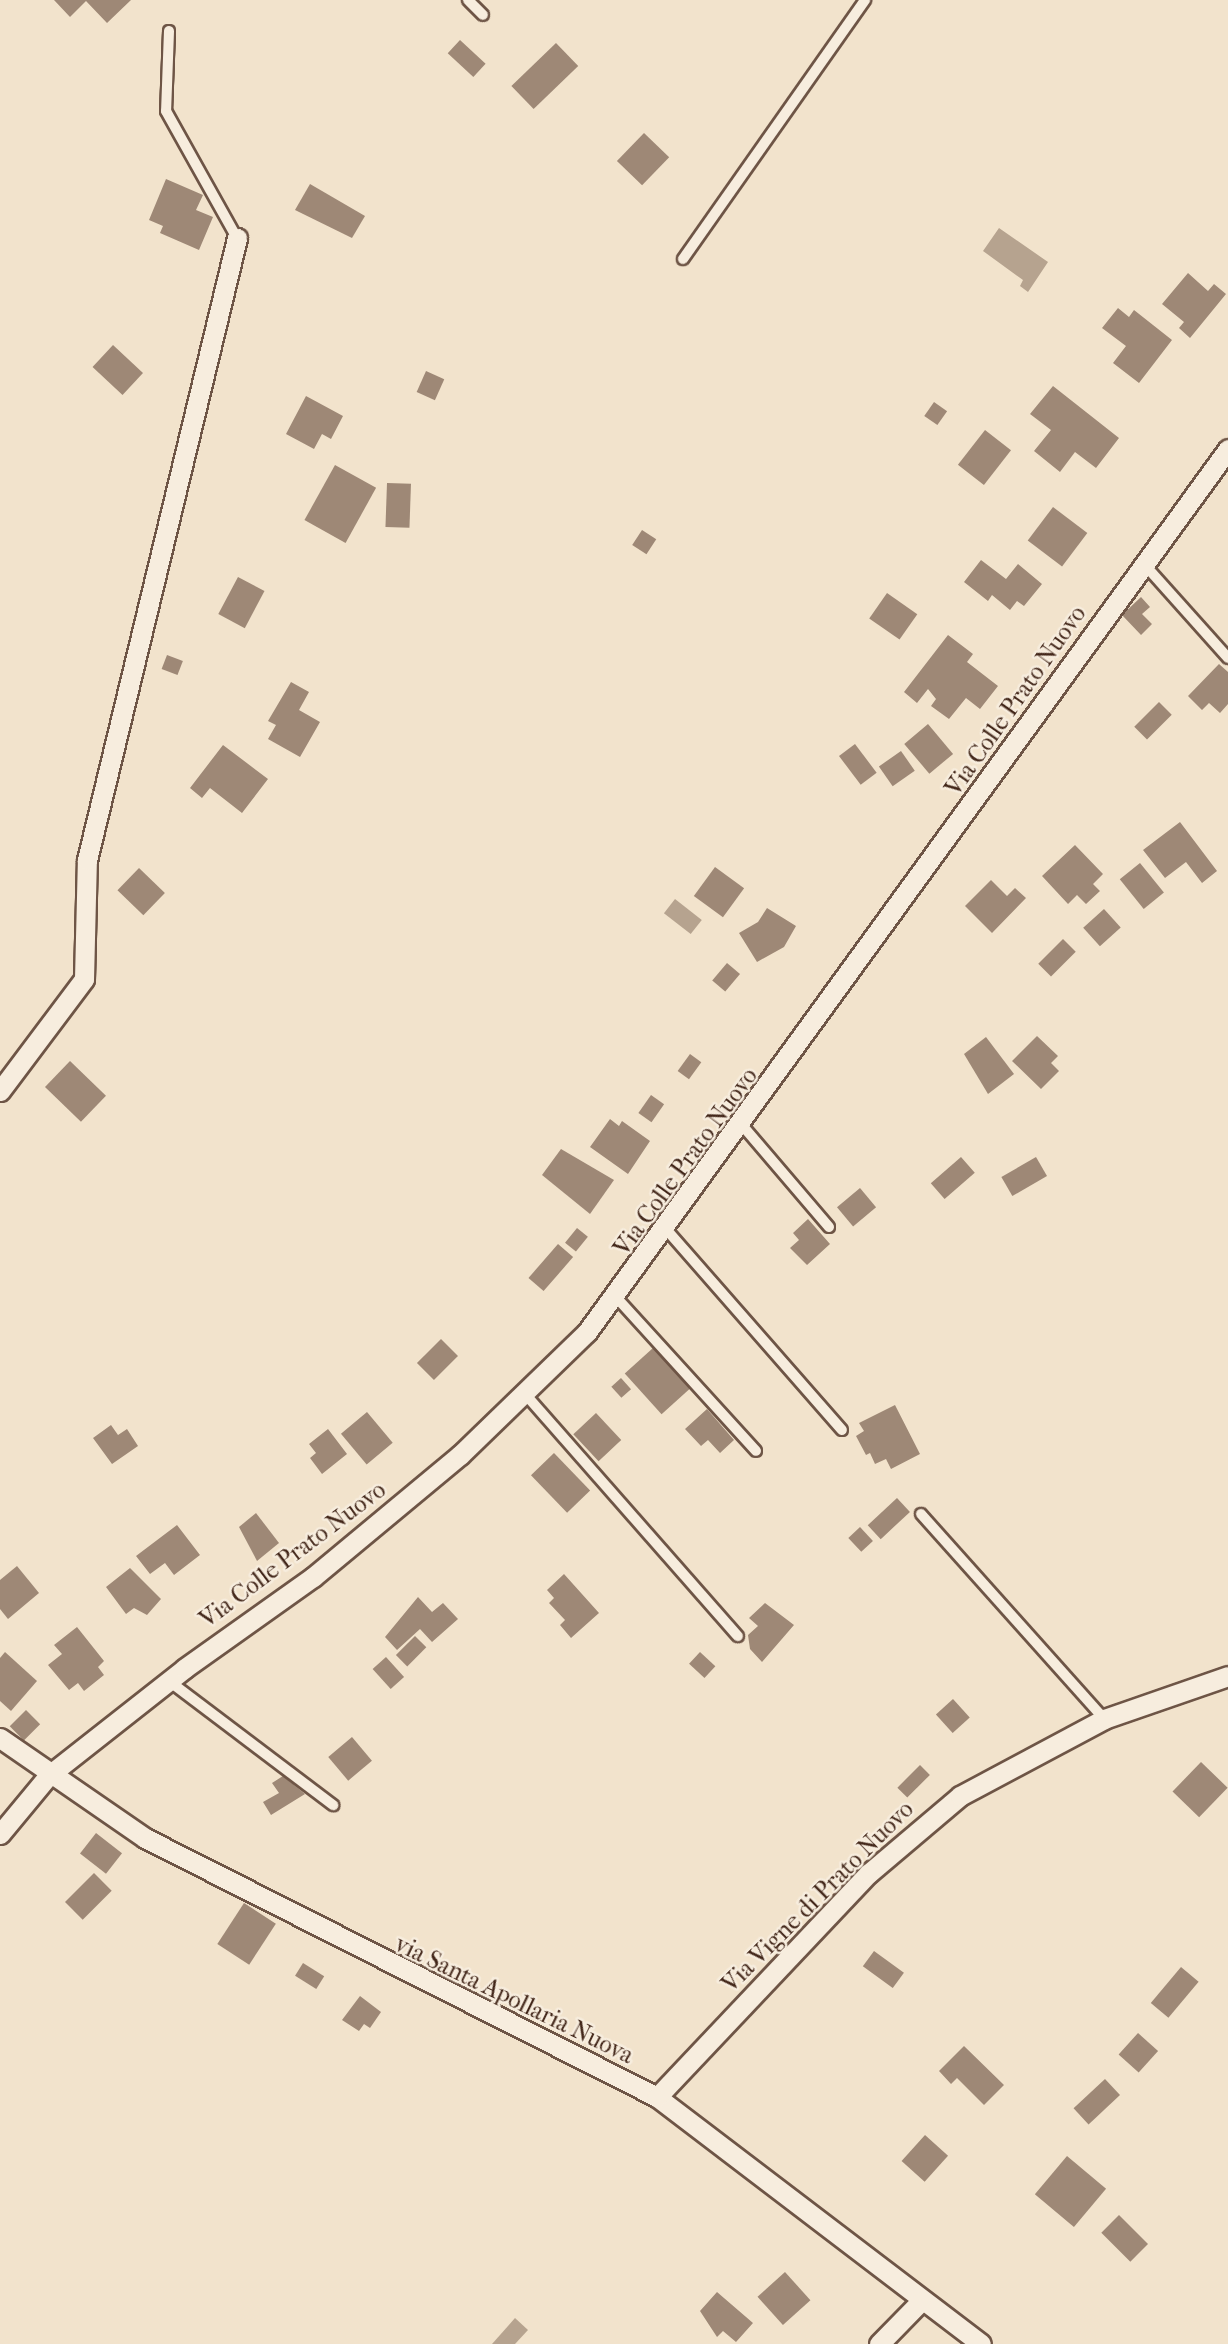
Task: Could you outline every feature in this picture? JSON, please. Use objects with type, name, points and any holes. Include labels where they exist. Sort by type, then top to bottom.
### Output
[{"type":"street","points":[[0,1091],[84,979],[87,860],[237,238]]},
{"type":"street","name":"Via Colle Prato Nuovo","points":[[0,1834],[48,1776],[169,1681],[313,1577],[526,1395],[616,1297],[1228,449]]},
{"type":"street","name":"Via Vigne di Prato Nuovo","points":[[657,2097],[918,1828],[1006,1768],[1104,1719],[1228,1676]]},
{"type":"street","name":"via Santa Apollaria Nuova","points":[[0,1738],[48,1776],[145,1838],[657,2097],[921,2301],[981,2344]]},
{"type":"street","points":[[879,2344],[921,2301]]},
{"type":"lane","points":[[468,0],[483,15]]},
{"type":"lane","points":[[683,259],[865,0]]},
{"type":"lane","points":[[169,31],[166,111],[237,238]]},
{"type":"lane","points":[[1144,564],[1228,658]]},
{"type":"lane","points":[[742,1125],[829,1227]]},
{"type":"lane","points":[[666,1229],[842,1430]]},
{"type":"lane","points":[[616,1297],[756,1451]]},
{"type":"lane","points":[[526,1395],[738,1636]]},
{"type":"lane","points":[[921,1514],[1104,1719]]},
{"type":"lane","points":[[169,1681],[333,1805]]},
{"type":"shaded area","points":[[999,228],[1048,262],[1028,292],[1020,286],[1023,280],[983,251]]},
{"type":"shaded area","points":[[675,899],[702,920],[691,934],[664,913]]},
{"type":"shaded area","points":[[515,2318],[528,2330],[515,2344],[492,2344]]},
{"type":"building","points":[[54,0],[131,0],[107,23],[86,1],[70,17]]},
{"type":"building","points":[[460,40],[486,64],[473,77],[448,53]]},
{"type":"building","points":[[556,43],[578,66],[534,109],[511,86]]},
{"type":"building","points":[[644,133],[669,157],[642,185],[617,161]]},
{"type":"building","points":[[166,179],[203,195],[196,210],[213,217],[199,250],[160,233],[163,226],[149,220]]},
{"type":"building","points":[[310,184],[365,216],[352,238],[295,210]]},
{"type":"building","points":[[1188,273],[1208,291],[1214,284],[1226,294],[1190,338],[1179,328],[1184,322],[1162,304]]},
{"type":"building","points":[[1118,308],[1129,317],[1134,310],[1172,340],[1139,383],[1113,363],[1126,346],[1102,328]]},
{"type":"building","points":[[113,345],[143,373],[123,395],[93,367]]},
{"type":"building","points":[[426,371],[444,379],[435,400],[417,392]]},
{"type":"building","points":[[1053,386],[1119,438],[1096,468],[1075,452],[1060,472],[1034,451],[1051,430],[1030,414]]},
{"type":"building","points":[[306,396],[343,416],[331,439],[322,434],[314,449],[286,434]]},
{"type":"building","points":[[934,402],[947,411],[937,425],[924,416]]},
{"type":"building","points":[[985,430],[1011,450],[984,485],[958,465]]},
{"type":"building","points":[[335,465],[376,488],[346,543],[304,520]]},
{"type":"building","points":[[387,483],[411,484],[409,528],[385,527]]},
{"type":"building","points":[[1053,507],[1087,533],[1062,566],[1028,541]]},
{"type":"building","points":[[642,530],[656,539],[646,554],[632,545]]},
{"type":"building","points":[[981,560],[1006,579],[1018,564],[1042,584],[1024,606],[1017,601],[1010,610],[992,595],[988,601],[964,582]]},
{"type":"building","points":[[238,577],[264,591],[245,628],[218,614]]},
{"type":"building","points":[[887,593],[917,614],[900,640],[869,618]]},
{"type":"building","points":[[1141,597],[1150,607],[1142,614],[1152,624],[1141,635],[1122,615]]},
{"type":"building","points":[[948,635],[973,654],[967,662],[998,686],[980,709],[966,698],[949,719],[931,706],[936,699],[928,689],[917,703],[904,692]]},
{"type":"building","points":[[167,655],[183,661],[177,675],[162,669]]},
{"type":"building","points":[[1219,664],[1228,672],[1228,704],[1220,713],[1209,703],[1202,710],[1188,696]]},
{"type":"building","points":[[291,682],[309,692],[299,710],[320,722],[300,757],[268,739],[276,725],[268,721]]},
{"type":"building","points":[[1159,702],[1172,715],[1147,739],[1134,727]]},
{"type":"building","points":[[928,724],[953,754],[929,774],[904,744]]},
{"type":"building","points":[[855,744],[877,773],[861,785],[839,756]]},
{"type":"building","points":[[223,745],[268,779],[242,813],[210,788],[202,798],[190,788]]},
{"type":"building","points":[[901,751],[915,771],[893,786],[879,766]]},
{"type":"building","points":[[1180,822],[1217,871],[1202,883],[1186,862],[1165,878],[1143,850]]},
{"type":"building","points":[[1075,845],[1103,874],[1093,884],[1100,891],[1086,904],[1077,895],[1068,904],[1042,876]]},
{"type":"building","points":[[1140,863],[1164,893],[1144,909],[1120,879]]},
{"type":"building","points":[[715,867],[744,888],[723,917],[694,896]]},
{"type":"building","points":[[139,868],[165,893],[143,915],[117,890]]},
{"type":"building","points":[[991,880],[1007,896],[1015,888],[1026,898],[992,933],[965,906]]},
{"type":"building","points":[[767,908],[796,926],[784,947],[757,962],[739,933],[758,922]]},
{"type":"building","points":[[1104,909],[1121,928],[1100,946],[1083,928]]},
{"type":"building","points":[[1063,939],[1076,952],[1051,976],[1038,964]]},
{"type":"building","points":[[727,963],[740,974],[725,992],[712,981]]},
{"type":"building","points":[[1037,1036],[1058,1056],[1051,1063],[1059,1071],[1041,1089],[1012,1061]]},
{"type":"building","points":[[986,1037],[1014,1074],[988,1094],[964,1054]]},
{"type":"building","points":[[690,1054],[701,1062],[689,1079],[678,1071]]},
{"type":"building","points":[[70,1061],[106,1096],[81,1122],[45,1087]]},
{"type":"building","points":[[651,1095],[664,1104],[651,1122],[638,1113]]},
{"type":"building","points":[[610,1119],[619,1126],[622,1121],[650,1141],[628,1174],[590,1147]]},
{"type":"building","points":[[561,1149],[614,1180],[590,1214],[542,1175]]},
{"type":"building","points":[[961,1157],[975,1173],[945,1199],[931,1183]]},
{"type":"building","points":[[1036,1157],[1047,1176],[1012,1196],[1001,1177]]},
{"type":"building","points":[[860,1188],[876,1207],[853,1226],[837,1207]]},
{"type":"building","points":[[808,1219],[830,1244],[807,1265],[790,1248],[799,1240],[793,1233]]},
{"type":"building","points":[[577,1228],[588,1237],[576,1252],[565,1243]]},
{"type":"building","points":[[558,1244],[573,1257],[544,1291],[528,1278]]},
{"type":"building","points":[[441,1339],[458,1356],[434,1380],[417,1363]]},
{"type":"building","points":[[653,1348],[690,1389],[662,1414],[625,1373]]},
{"type":"building","points":[[621,1378],[631,1389],[621,1398],[611,1387]]},
{"type":"building","points":[[895,1405],[920,1454],[891,1469],[886,1459],[875,1464],[870,1453],[866,1455],[856,1436],[864,1431],[859,1423]]},
{"type":"building","points":[[707,1409],[734,1440],[720,1453],[708,1440],[701,1446],[685,1429]]},
{"type":"building","points":[[367,1412],[393,1443],[367,1464],[341,1434]]},
{"type":"building","points":[[596,1413],[621,1440],[599,1461],[573,1434]]},
{"type":"building","points":[[111,1425],[118,1435],[127,1429],[138,1446],[112,1464],[93,1438]]},
{"type":"building","points":[[328,1429],[347,1454],[322,1474],[310,1458],[316,1453],[309,1444]]},
{"type":"building","points":[[554,1453],[590,1490],[567,1513],[531,1475]]},
{"type":"building","points":[[897,1498],[910,1512],[881,1539],[868,1525]]},
{"type":"building","points":[[256,1513],[279,1543],[257,1561],[239,1527]]},
{"type":"building","points":[[177,1525],[200,1555],[174,1575],[165,1563],[150,1574],[136,1556]]},
{"type":"building","points":[[860,1527],[873,1541],[861,1552],[848,1538]]},
{"type":"building","points":[[17,1566],[39,1593],[8,1619],[0,1609],[0,1580]]},
{"type":"building","points":[[130,1568],[161,1599],[147,1615],[134,1608],[126,1614],[106,1587]]},
{"type":"building","points":[[564,1574],[599,1613],[571,1638],[560,1625],[565,1620],[549,1603],[554,1598],[547,1590]]},
{"type":"building","points":[[418,1597],[432,1612],[443,1603],[458,1619],[432,1642],[420,1629],[397,1650],[385,1637]]},
{"type":"building","points":[[765,1603],[794,1625],[762,1662],[750,1649],[748,1635],[758,1626],[749,1618]]},
{"type":"building","points":[[77,1627],[104,1661],[98,1667],[104,1675],[84,1691],[78,1683],[69,1690],[48,1665],[62,1654],[54,1645]]},
{"type":"building","points":[[415,1636],[426,1647],[407,1666],[396,1655]]},
{"type":"building","points":[[5,1652],[37,1681],[11,1711],[0,1701],[0,1658]]},
{"type":"building","points":[[700,1652],[715,1666],[704,1678],[689,1664]]},
{"type":"building","points":[[386,1657],[404,1677],[391,1689],[373,1669]]},
{"type":"building","points":[[953,1699],[970,1718],[953,1733],[936,1714]]},
{"type":"building","points":[[26,1710],[40,1724],[24,1740],[10,1726]]},
{"type":"building","points":[[352,1737],[372,1761],[348,1781],[328,1757]]},
{"type":"building","points":[[1201,1762],[1228,1788],[1199,1817],[1173,1791]]},
{"type":"building","points":[[920,1765],[930,1775],[907,1798],[897,1788]]},
{"type":"building","points":[[283,1776],[305,1794],[271,1815],[263,1802],[279,1793],[272,1783]]},
{"type":"building","points":[[96,1833],[122,1853],[106,1874],[80,1853]]},
{"type":"building","points":[[94,1873],[112,1891],[83,1920],[65,1902]]},
{"type":"building","points":[[244,1903],[276,1924],[249,1965],[217,1944]]},
{"type":"building","points":[[874,1951],[904,1973],[893,1988],[863,1966]]},
{"type":"building","points":[[303,1963],[324,1976],[316,1989],[295,1976]]},
{"type":"building","points":[[1181,1967],[1199,1982],[1168,2018],[1151,2003]]},
{"type":"building","points":[[360,1996],[381,2012],[370,2028],[364,2024],[359,2031],[342,2020]]},
{"type":"building","points":[[1138,2033],[1158,2051],[1139,2073],[1119,2055]]},
{"type":"building","points":[[964,2046],[1004,2085],[984,2105],[957,2078],[951,2084],[939,2071]]},
{"type":"building","points":[[1105,2079],[1120,2095],[1089,2124],[1074,2108]]},
{"type":"building","points":[[925,2135],[948,2156],[925,2182],[902,2161]]},
{"type":"building","points":[[1067,2156],[1106,2189],[1074,2227],[1035,2194]]},
{"type":"building","points":[[1119,2215],[1148,2244],[1130,2262],[1101,2233]]},
{"type":"building","points":[[785,2272],[810,2300],[783,2325],[758,2297]]},
{"type":"building","points":[[717,2292],[753,2323],[736,2342],[723,2331],[717,2337],[700,2311]]}]
